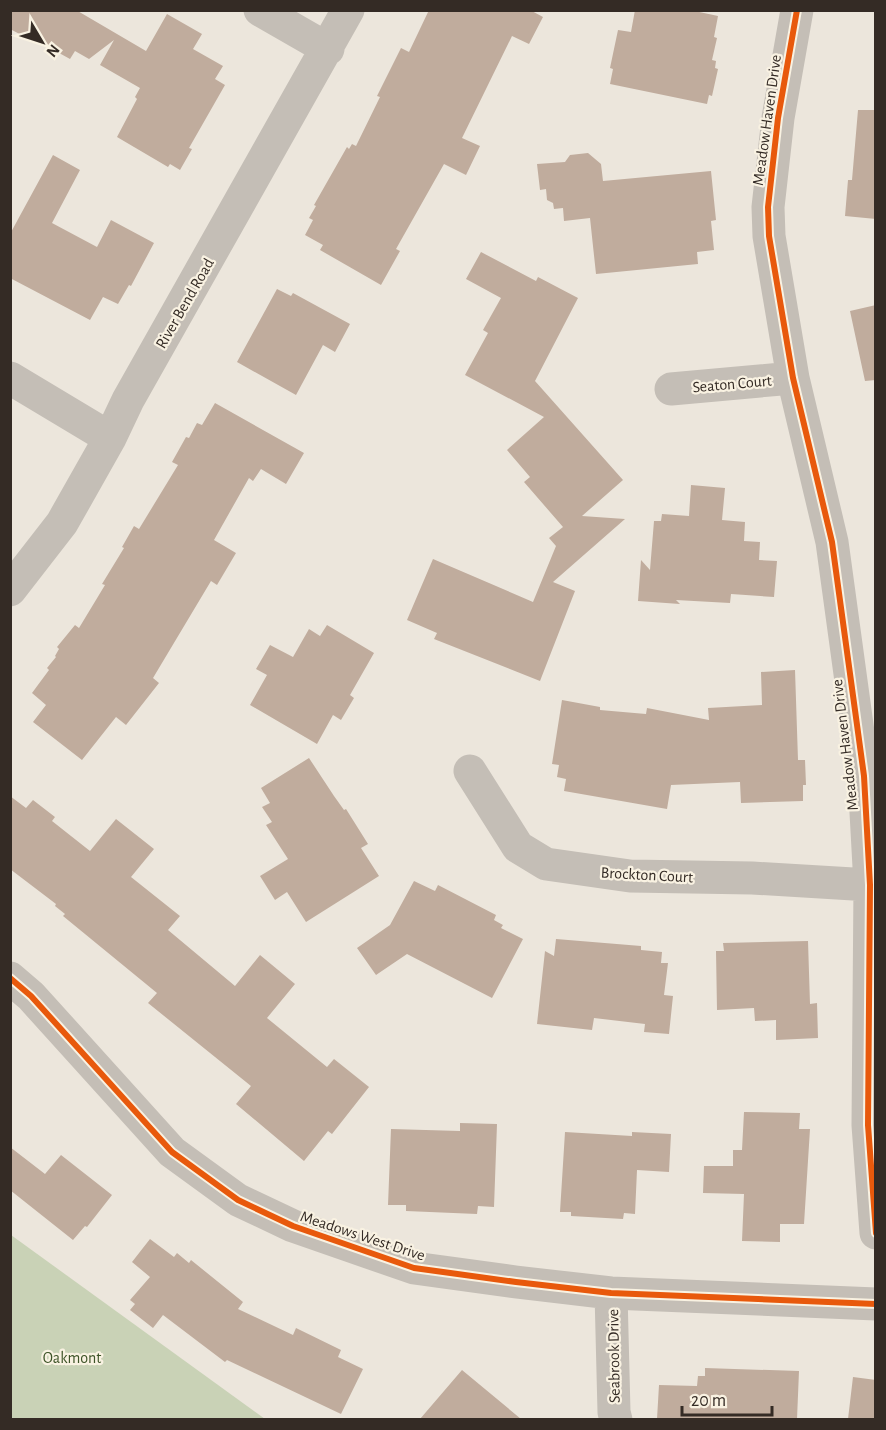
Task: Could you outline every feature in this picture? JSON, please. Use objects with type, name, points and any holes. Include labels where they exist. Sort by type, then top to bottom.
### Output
[{"type":"street","points":[[260,10],[328,49]]},
{"type":"street","name":"River Bend Road","points":[[10,590],[62,523],[110,438],[128,400],[348,10]]},
{"type":"street","name":"Meadow Haven Drive","points":[[796,10],[778,118],[768,207],[769,236],[793,378],[832,542],[864,776],[870,885],[867,1125],[876,1233]]},
{"type":"street","points":[[10,378],[110,438]]},
{"type":"street","name":"Seaton Court","points":[[671,389],[793,378]]},
{"type":"street","name":"Brockton Court","points":[[471,771],[518,847],[546,864],[630,876],[752,878],[870,885]]},
{"type":"street","name":"Meadows West Drive","points":[[10,978],[32,996],[172,1152],[238,1200],[293,1226],[414,1268],[612,1293],[876,1304]]},
{"type":"street","name":"Seabrook Drive","points":[[612,1293],[616,1419]]},
{"type":"green space","name":"Oakmont","points":[[11,1235],[265,1419],[11,1419]]},
{"type":"building","points":[[10,10],[76,10],[146,51],[167,14],[202,34],[193,49],[223,66],[215,79],[225,85],[189,148],[192,149],[180,170],[170,164],[168,167],[117,137],[137,99],[135,97],[140,88],[100,65],[114,40],[89,59],[75,51],[70,59],[10,29]]},
{"type":"building","points":[[429,10],[530,10],[543,17],[529,44],[512,36],[462,138],[480,146],[466,175],[444,164],[396,249],[400,251],[381,285],[320,250],[323,245],[305,235],[313,220],[309,218],[316,206],[314,205],[347,147],[349,149],[352,144],[356,146],[401,48],[409,52]]},
{"type":"building","points":[[635,10],[690,10],[718,16],[714,37],[717,38],[712,60],[716,61],[715,68],[718,69],[712,96],[709,95],[707,104],[610,84],[613,69],[610,68],[618,30],[631,32]]},
{"type":"building","points":[[858,110],[876,110],[876,219],[845,216],[848,180],[852,180]]},
{"type":"building","points":[[588,153],[601,164],[603,181],[711,171],[716,220],[711,221],[714,250],[697,252],[698,264],[596,274],[590,218],[564,221],[563,208],[554,209],[553,203],[547,200],[546,189],[540,190],[537,164],[565,162],[570,155]]},
{"type":"building","points":[[53,155],[80,170],[52,223],[97,247],[111,220],[154,243],[131,286],[129,285],[118,304],[103,297],[90,320],[10,278],[10,234]]},
{"type":"building","points":[[481,252],[536,281],[538,277],[578,298],[535,381],[623,480],[582,516],[625,519],[553,582],[575,591],[540,681],[434,639],[437,633],[407,620],[433,559],[533,602],[556,546],[549,538],[563,527],[524,482],[530,477],[507,450],[544,417],[465,375],[488,333],[483,330],[501,298],[466,279]]},
{"type":"building","points":[[277,289],[291,296],[293,293],[350,324],[335,352],[323,345],[296,395],[237,362]]},
{"type":"building","points":[[876,305],[876,380],[865,381],[850,311]]},
{"type":"building","points":[[215,403],[304,453],[286,484],[261,469],[253,481],[249,478],[214,540],[236,553],[217,585],[211,581],[153,678],[159,683],[126,725],[116,717],[82,760],[33,722],[46,705],[32,693],[49,670],[47,668],[59,649],[57,647],[75,625],[79,628],[105,585],[102,584],[124,548],[122,547],[134,526],[139,529],[178,465],[172,462],[186,437],[189,438],[197,423],[202,425]]},
{"type":"building","points":[[691,485],[725,488],[722,520],[745,522],[744,541],[760,542],[759,560],[777,561],[774,597],[731,594],[730,603],[676,600],[680,604],[638,601],[641,560],[650,570],[654,521],[661,521],[662,514],[689,516]]},
{"type":"building","points":[[327,625],[374,653],[350,695],[354,698],[341,720],[333,715],[317,744],[250,705],[267,675],[256,669],[270,645],[293,657],[309,629],[320,636]]},
{"type":"building","points":[[795,670],[798,760],[805,760],[806,785],[803,785],[803,801],[741,803],[740,782],[671,785],[667,809],[564,791],[566,779],[557,777],[559,765],[552,764],[562,700],[600,707],[600,710],[646,714],[647,708],[709,720],[708,708],[762,705],[761,672]]},
{"type":"building","points":[[309,758],[368,844],[361,848],[379,876],[306,922],[287,892],[275,900],[260,876],[288,859],[266,825],[272,822],[262,807],[270,803],[261,788]]},
{"type":"building","points":[[10,796],[26,808],[33,800],[55,817],[52,821],[90,851],[116,819],[154,849],[131,877],[180,916],[168,930],[235,986],[260,955],[295,984],[267,1018],[327,1067],[334,1059],[369,1087],[332,1134],[328,1131],[304,1161],[236,1104],[251,1086],[148,1003],[157,993],[63,916],[65,914],[55,906],[56,904],[10,869]]},
{"type":"building","points":[[414,881],[435,891],[438,885],[496,915],[494,920],[503,925],[501,928],[523,939],[492,998],[407,954],[376,975],[357,948],[390,925]]},
{"type":"building","points":[[556,939],[641,946],[641,950],[662,952],[661,963],[668,963],[664,995],[673,996],[669,1034],[644,1032],[645,1024],[594,1018],[592,1030],[537,1024],[545,951],[554,956]]},
{"type":"building","points":[[808,941],[810,1004],[817,1003],[818,1038],[776,1040],[776,1020],[755,1021],[754,1008],[717,1010],[716,951],[724,951],[723,943]]},
{"type":"building","points":[[744,1112],[800,1113],[799,1129],[810,1129],[804,1224],[780,1224],[780,1242],[742,1241],[744,1194],[703,1193],[704,1166],[733,1166],[733,1150],[742,1150]]},
{"type":"building","points":[[460,1123],[497,1124],[494,1207],[478,1206],[477,1214],[406,1211],[406,1205],[388,1205],[391,1129],[460,1131]]},
{"type":"building","points":[[565,1132],[632,1136],[632,1132],[671,1134],[669,1172],[637,1170],[635,1214],[624,1213],[623,1219],[571,1216],[571,1212],[560,1212]]},
{"type":"building","points":[[10,1147],[45,1174],[61,1155],[112,1195],[87,1227],[85,1226],[73,1240],[10,1190]]},
{"type":"building","points":[[150,1239],[174,1257],[177,1253],[189,1263],[191,1260],[243,1302],[238,1309],[293,1335],[296,1328],[341,1350],[338,1357],[363,1369],[341,1414],[227,1360],[225,1362],[163,1315],[153,1328],[130,1310],[135,1304],[130,1300],[150,1277],[132,1262]]},
{"type":"building","points":[[705,1368],[799,1371],[797,1419],[657,1419],[659,1385],[697,1386],[698,1376],[705,1376]]},
{"type":"building","points":[[462,1370],[521,1419],[420,1419]]},
{"type":"building","points":[[853,1377],[876,1380],[876,1419],[848,1419]]},
{"type":"cycle path","points":[[797,10],[778,118],[768,207],[769,236],[793,378],[832,542],[864,776],[870,885],[868,1125],[876,1233]]},
{"type":"cycle path","points":[[10,978],[31,996],[172,1152],[238,1200],[293,1226],[414,1268],[516,1282],[611,1293],[876,1304]]}]
